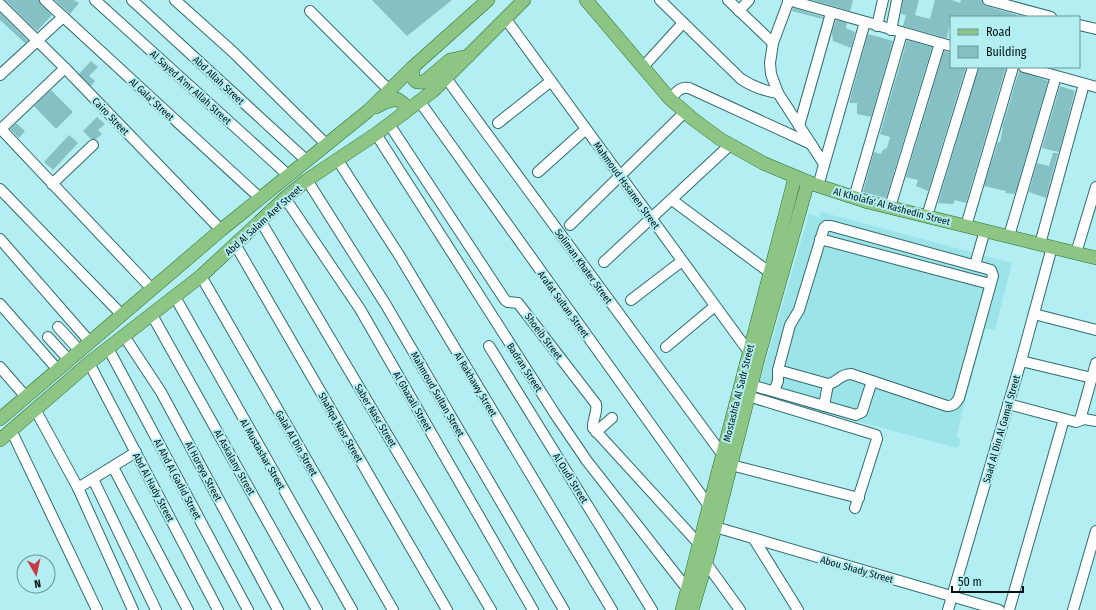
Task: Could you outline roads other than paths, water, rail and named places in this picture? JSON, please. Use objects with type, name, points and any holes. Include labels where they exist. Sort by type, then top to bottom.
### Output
[{"type":"main road","name":"Abd Al Salam Aref Street","points":[[0,419],[221,230],[368,111],[413,67],[488,0]]},
{"type":"main road","name":"Abd Al Salam Aref Street","points":[[0,440],[89,363],[201,276],[260,220],[307,180],[376,134],[420,102],[524,0]]},
{"type":"main road","name":"Al Kholafa' Al Rashedin Street","points":[[586,0],[670,99],[684,112],[730,145],[764,163],[794,177],[854,198],[1096,258]]},
{"type":"main road","points":[[413,67],[413,80],[420,83],[427,80],[450,60],[468,56]]},
{"type":"main road","points":[[368,111],[386,102],[397,99],[404,104],[404,113]]},
{"type":"main road","name":"Mostashfa Al Sadr Street","points":[[682,610],[794,177]]},
{"type":"main road","name":"Mostashfa Al Sadr Street","points":[[692,610],[706,563],[750,390],[813,184]]},
{"type":"street","name":"Al Gala' Street","points":[[45,0],[260,198]]},
{"type":"street","name":"Al Sayed A'mr Allah Street","points":[[95,0],[288,175]]},
{"type":"street","name":"Abd Allah Street","points":[[132,0],[306,160]]},
{"type":"street","points":[[175,0],[233,52],[326,144]]},
{"type":"street","points":[[660,0],[741,79],[751,86],[778,93]]},
{"type":"street","points":[[728,0],[773,43]]},
{"type":"street","points":[[739,11],[749,0]]},
{"type":"street","points":[[824,164],[778,93],[774,84],[770,63],[773,43],[789,0],[890,30],[950,46]]},
{"type":"street","points":[[877,26],[882,0]]},
{"type":"street","points":[[890,30],[897,0]]},
{"type":"street","points":[[988,0],[1047,16]]},
{"type":"street","name":"Cairo Street","points":[[0,4],[38,40],[221,230]]},
{"type":"street","points":[[310,11],[389,90]]},
{"type":"street","points":[[799,126],[831,13]]},
{"type":"street","points":[[0,75],[63,16]]},
{"type":"street","name":"Mahmoud Hssanen Street","points":[[506,18],[749,352]]},
{"type":"street","points":[[813,184],[824,164],[865,22]]},
{"type":"street","points":[[643,67],[684,23]]},
{"type":"street","points":[[1080,24],[1096,29]]},
{"type":"street","points":[[854,198],[902,33]]},
{"type":"street","points":[[890,207],[940,43]]},
{"type":"street","points":[[65,68],[0,128],[152,290]]},
{"type":"street","points":[[927,216],[973,68]]},
{"type":"street","points":[[966,226],[1013,68]]},
{"type":"street","points":[[1028,68],[1096,87]]},
{"type":"street","points":[[1009,236],[1056,76]]},
{"type":"street","name":"Soliman Khater Street","points":[[446,78],[722,454]]},
{"type":"street","points":[[498,123],[551,81]]},
{"type":"street","name":"Saad Al Din Al Gamal Street","points":[[948,610],[1034,314],[1046,245],[1084,84]]},
{"type":"street","points":[[670,99],[680,89],[686,87],[690,88],[811,144]]},
{"type":"street","name":"Arafat Sultan Street","points":[[420,102],[709,506]]},
{"type":"street","points":[[570,225],[684,112]]},
{"type":"street","name":"Shoeib Street","points":[[389,124],[505,300],[508,302],[518,303],[596,404],[593,426],[596,432]]},
{"type":"street","points":[[538,172],[586,129]]},
{"type":"street","name":"Badran Street","points":[[376,134],[571,437],[615,497],[688,590]]},
{"type":"street","points":[[52,184],[93,145]]},
{"type":"street","points":[[604,262],[730,145]]},
{"type":"street","name":"Al Rakhawy Street","points":[[337,160],[399,255],[612,610]]},
{"type":"street","name":"Mahmoud Sultan Street","points":[[307,180],[386,305],[564,610]]},
{"type":"street","points":[[1076,253],[1096,187]]},
{"type":"street","points":[[0,189],[122,315]]},
{"type":"street","name":"Al Ghazali Street","points":[[285,198],[360,309],[533,610]]},
{"type":"street","points":[[672,200],[769,272]]},
{"type":"street","name":"Saber Nasr Street","points":[[260,220],[491,610]]},
{"type":"street","points":[[774,391],[778,381],[778,370],[790,325],[799,310],[820,239],[824,228],[828,225],[991,270],[993,276],[956,403],[952,406],[948,406],[851,374],[842,375],[835,382],[828,384],[778,370]]},
{"type":"street","points":[[975,265],[985,230]]},
{"type":"street","points":[[0,239],[85,346]]},
{"type":"street","points":[[820,239],[990,284]]},
{"type":"street","name":"Shafiqa Nasr Street","points":[[235,244],[447,610]]},
{"type":"street","points":[[631,300],[682,261]]},
{"type":"street","name":"Galal Al Din Street","points":[[201,276],[392,610]]},
{"type":"street","name":"Al Mustashar Street","points":[[175,297],[352,610]]},
{"type":"street","points":[[0,304],[58,370]]},
{"type":"street","points":[[666,347],[715,306]]},
{"type":"street","points":[[1034,314],[1096,330]]},
{"type":"street","name":"Al Askalany Street","points":[[152,315],[317,610]]},
{"type":"street","points":[[58,326],[85,346]]},
{"type":"street","name":"Al Horeya Street","points":[[124,336],[161,392],[278,610]]},
{"type":"street","points":[[48,337],[69,360]]},
{"type":"street","name":"Al Oudi Street","points":[[489,346],[652,610]]},
{"type":"street","name":"Al Ahd Al Gadid Street","points":[[108,348],[248,610]]},
{"type":"street","points":[[1021,360],[1092,378]]},
{"type":"street","name":"Abd Al Hady Street","points":[[89,363],[218,610]]},
{"type":"street","points":[[1080,420],[1096,363]]},
{"type":"street","points":[[0,367],[26,397]]},
{"type":"street","points":[[750,390],[774,391],[853,415],[859,415],[862,412],[872,381]]},
{"type":"street","points":[[824,406],[828,384]]},
{"type":"street","points":[[750,390],[876,435],[877,439],[855,508]]},
{"type":"street","points":[[1008,404],[1076,422],[1084,419],[1096,421]]},
{"type":"street","points":[[35,409],[78,488],[133,610]]},
{"type":"street","points":[[612,418],[596,432],[700,544]]},
{"type":"street","points":[[1009,610],[1064,419]]},
{"type":"street","points":[[11,430],[96,610]]},
{"type":"street","points":[[78,488],[136,452]]},
{"type":"street","points":[[731,465],[859,498]]},
{"type":"street","points":[[112,467],[188,610]]},
{"type":"street","points":[[93,479],[156,610]]},
{"type":"street","name":"Abou Shady Street","points":[[715,527],[1000,610]]},
{"type":"street","points":[[1073,610],[1092,561],[1096,531]]},
{"type":"street","points":[[754,539],[798,610]]},
{"type":"street","points":[[706,563],[740,610]]}]
